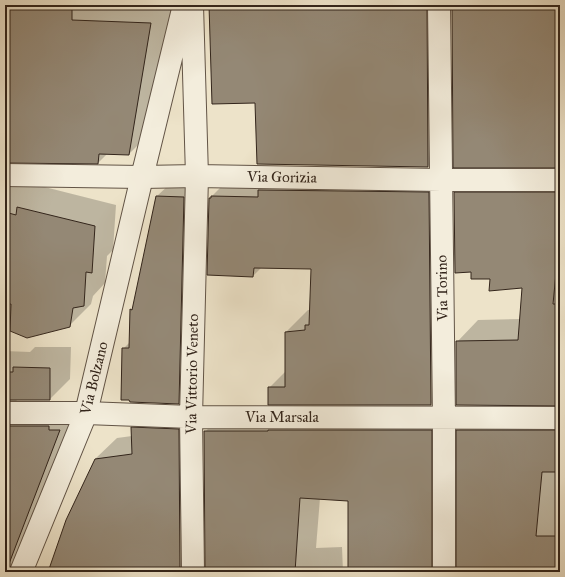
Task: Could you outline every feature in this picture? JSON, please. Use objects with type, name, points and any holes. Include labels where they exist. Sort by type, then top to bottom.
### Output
[{"type":"street","name":"Via Bolzano","points":[[21,572],[86,413],[184,5]]},
{"type":"street","name":"Via Vittorio Veneto","points":[[192,5],[197,176],[191,417],[193,572]]},
{"type":"street","name":"Via Torino","points":[[439,5],[444,419],[444,572]]},
{"type":"street","name":"Via Gorizia","points":[[5,175],[560,180]]},
{"type":"street","name":"Via Marsala","points":[[5,413],[86,413],[191,417],[444,419],[560,418]]},
{"type":"building","points":[[5,5],[72,5],[72,20],[151,23],[129,155],[99,154],[98,164],[5,163]]},
{"type":"building","points":[[209,5],[427,5],[428,167],[257,164],[255,103],[212,104]]},
{"type":"building","points":[[452,5],[560,5],[560,168],[453,168]]},
{"type":"building","points":[[258,190],[429,192],[431,405],[268,405],[268,387],[285,387],[285,332],[305,330],[305,325],[309,325],[311,269],[254,268],[253,277],[207,275],[209,198],[211,198],[211,196],[258,197]]},
{"type":"building","points":[[454,192],[560,192],[560,232],[553,304],[560,304],[560,406],[456,405],[456,341],[518,340],[522,288],[489,291],[490,279],[471,279],[471,272],[455,273]]},
{"type":"building","points":[[156,196],[184,197],[179,404],[130,402],[129,400],[121,400],[122,348],[129,348],[130,309],[132,310]]},
{"type":"building","points":[[17,207],[95,226],[92,273],[86,272],[84,306],[73,308],[70,327],[27,338],[10,331],[11,304],[5,305],[5,212],[16,215]]},
{"type":"building","points":[[13,367],[50,368],[50,400],[5,400],[5,372],[13,372]]},
{"type":"building","points":[[5,426],[49,426],[49,430],[60,430],[7,569],[5,569]]},
{"type":"building","points":[[131,427],[179,429],[180,572],[48,572],[66,520],[95,459],[132,454]]},
{"type":"building","points":[[432,430],[432,572],[348,572],[348,501],[300,498],[295,572],[205,572],[204,431]]},
{"type":"building","points":[[456,430],[560,430],[560,472],[542,472],[536,536],[560,536],[560,572],[456,572]]}]
